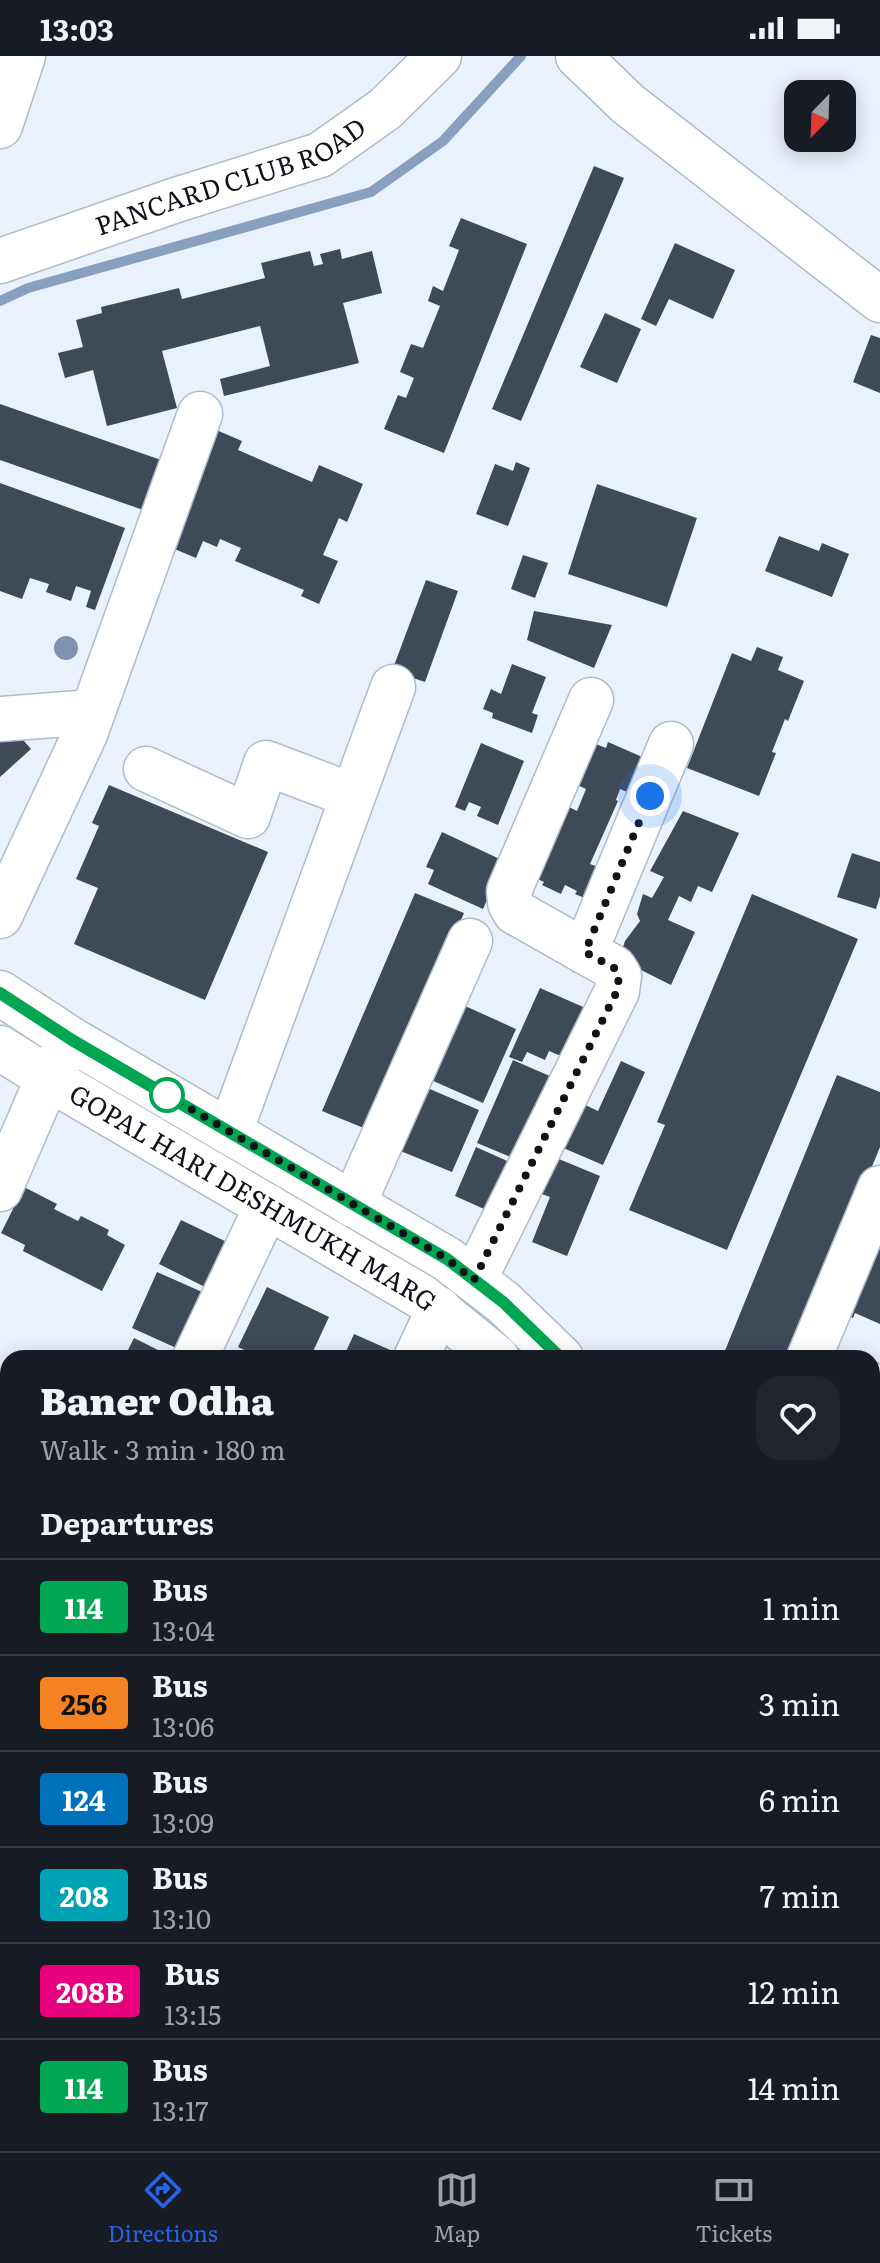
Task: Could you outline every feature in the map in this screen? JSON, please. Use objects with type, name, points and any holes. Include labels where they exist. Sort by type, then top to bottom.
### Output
[{"type":"street","points":[[0,126],[23,56]]},
{"type":"street","name":"PANCARD CLUB ROAD","points":[[0,261],[161,205],[320,155],[385,109],[439,56]]},
{"type":"street","points":[[578,56],[628,104],[880,300]]},
{"type":"street","points":[[0,916],[93,712],[200,414]]},
{"type":"street","points":[[230,1132],[393,687]]},
{"type":"street","points":[[474,1280],[617,991],[619,976],[614,968],[515,912],[510,903],[509,891],[591,700]]},
{"type":"street","points":[[0,719],[93,712]]},
{"type":"street","points":[[585,952],[671,744]]},
{"type":"street","points":[[146,769],[248,816],[266,763],[353,796]]},
{"type":"street","points":[[353,1205],[470,941]]},
{"type":"street","name":"GOPAL HARI DESHMUKH MARG","points":[[0,993],[72,1040],[447,1259],[503,1302],[553,1350]]},
{"type":"street","points":[[0,1189],[48,1078],[72,1040]]},
{"type":"street","name":"GOPAL HARI DESHMUKH MARG","points":[[0,1048],[422,1297],[488,1350]]},
{"type":"street","points":[[812,1350],[880,1188]]},
{"type":"street","points":[[199,1350],[267,1206]]},
{"type":"street","points":[[420,1350],[439,1309]]},
{"type":"building","points":[[594,166],[624,178],[521,421],[492,409]]},
{"type":"building","points":[[461,218],[527,244],[444,453],[384,429],[398,395],[406,398],[414,378],[400,372],[411,344],[423,348],[440,306],[428,301],[433,286],[443,291],[459,250],[449,246]]},
{"type":"building","points":[[675,243],[735,270],[713,319],[669,299],[656,326],[641,319]]},
{"type":"building","points":[[340,249],[342,259],[372,251],[382,293],[343,303],[359,363],[224,396],[220,379],[270,366],[260,326],[162,351],[177,408],[107,426],[93,370],[65,378],[58,353],[83,347],[76,320],[102,313],[101,307],[179,288],[182,299],[265,278],[261,263],[310,251],[314,266],[323,264],[320,254]]},
{"type":"building","points":[[605,313],[641,329],[617,383],[580,367]]},
{"type":"building","points":[[871,335],[880,338],[880,393],[853,382]]},
{"type":"building","points":[[0,404],[164,461],[146,511],[0,460]]},
{"type":"building","points":[[214,429],[242,441],[238,450],[312,482],[319,465],[363,484],[347,522],[339,518],[323,555],[338,561],[319,604],[301,596],[304,590],[235,561],[241,548],[220,539],[217,547],[203,541],[196,558],[165,545]]},
{"type":"building","points":[[516,462],[530,468],[508,526],[476,514],[495,464],[513,471]]},
{"type":"building","points":[[0,483],[125,528],[95,610],[86,607],[91,591],[76,586],[71,601],[46,592],[49,584],[30,578],[22,599],[0,591]]},
{"type":"building","points":[[597,484],[697,518],[667,607],[568,574]]},
{"type":"building","points":[[779,536],[819,551],[822,543],[849,554],[832,597],[765,571]]},
{"type":"building","points":[[523,555],[548,563],[535,598],[511,589]]},
{"type":"building","points":[[426,580],[458,591],[425,682],[392,671]]},
{"type":"building","points":[[534,611],[612,625],[594,668],[527,640]]},
{"type":"building","points":[[757,647],[783,657],[778,670],[804,681],[772,752],[776,753],[759,796],[687,768],[732,653],[751,661]]},
{"type":"building","points":[[512,664],[546,677],[532,713],[538,715],[532,733],[492,718],[493,713],[483,709],[491,689],[501,694]]},
{"type":"building","points":[[6,720],[31,749],[0,777],[0,725]]},
{"type":"building","points":[[608,742],[649,760],[634,795],[620,789],[618,801],[590,864],[601,868],[587,899],[565,885],[561,894],[533,877],[565,805],[577,811],[586,789],[575,784],[593,743],[606,748]]},
{"type":"building","points":[[481,743],[524,761],[498,825],[477,816],[481,807],[469,802],[465,811],[455,807]]},
{"type":"building","points":[[109,785],[268,852],[205,1000],[74,944],[98,888],[76,879],[99,826],[92,823]]},
{"type":"building","points":[[683,811],[739,833],[712,892],[698,886],[691,902],[679,896],[668,920],[695,932],[671,985],[619,959],[625,941],[640,921],[637,914],[643,894],[652,898],[664,877],[650,871]]},
{"type":"building","points":[[442,832],[504,861],[483,909],[428,884],[434,870],[426,867]]},
{"type":"building","points":[[852,853],[880,862],[880,896],[876,909],[837,897]]},
{"type":"building","points":[[415,893],[464,913],[371,1131],[322,1111]]},
{"type":"building","points":[[752,894],[858,939],[727,1250],[629,1210],[665,1125],[657,1122]]},
{"type":"building","points":[[540,988],[590,1010],[568,1059],[549,1051],[545,1060],[527,1052],[522,1062],[509,1057]]},
{"type":"building","points":[[463,1005],[516,1029],[483,1103],[431,1080]]},
{"type":"building","points":[[513,1060],[559,1080],[523,1162],[477,1143]]},
{"type":"building","points":[[621,1061],[645,1072],[603,1165],[561,1147],[581,1103],[598,1111]]},
{"type":"building","points":[[837,1075],[880,1092],[880,1147],[797,1350],[725,1350]]},
{"type":"building","points":[[425,1087],[479,1110],[452,1172],[398,1150]]},
{"type":"building","points":[[476,1147],[523,1168],[502,1217],[455,1196]]},
{"type":"building","points":[[554,1157],[600,1176],[567,1256],[532,1242],[550,1197],[539,1193]]},
{"type":"building","points":[[24,1187],[57,1204],[54,1209],[78,1221],[81,1216],[109,1230],[107,1235],[125,1245],[102,1291],[23,1251],[25,1245],[1,1233]]},
{"type":"building","points":[[880,1216],[880,1324],[855,1313],[853,1318],[838,1311]]},
{"type":"building","points":[[181,1220],[231,1244],[209,1289],[159,1264]]},
{"type":"building","points":[[157,1272],[209,1295],[183,1350],[132,1328]]},
{"type":"building","points":[[267,1287],[329,1317],[314,1350],[244,1350],[238,1347]]},
{"type":"building","points":[[354,1334],[390,1350],[347,1350]]},
{"type":"building","points":[[134,1338],[158,1350],[128,1350]]},
{"type":"waterway","points":[[0,301],[28,288],[371,192],[443,141],[521,56]]},
{"type":"bus line","name":"114","points":[[0,993],[72,1040],[447,1259],[503,1302],[554,1350]]},
{"type":"route","points":[[167,1095],[447,1259],[474,1280],[617,991],[619,976],[614,968],[585,952],[650,796]]}]
